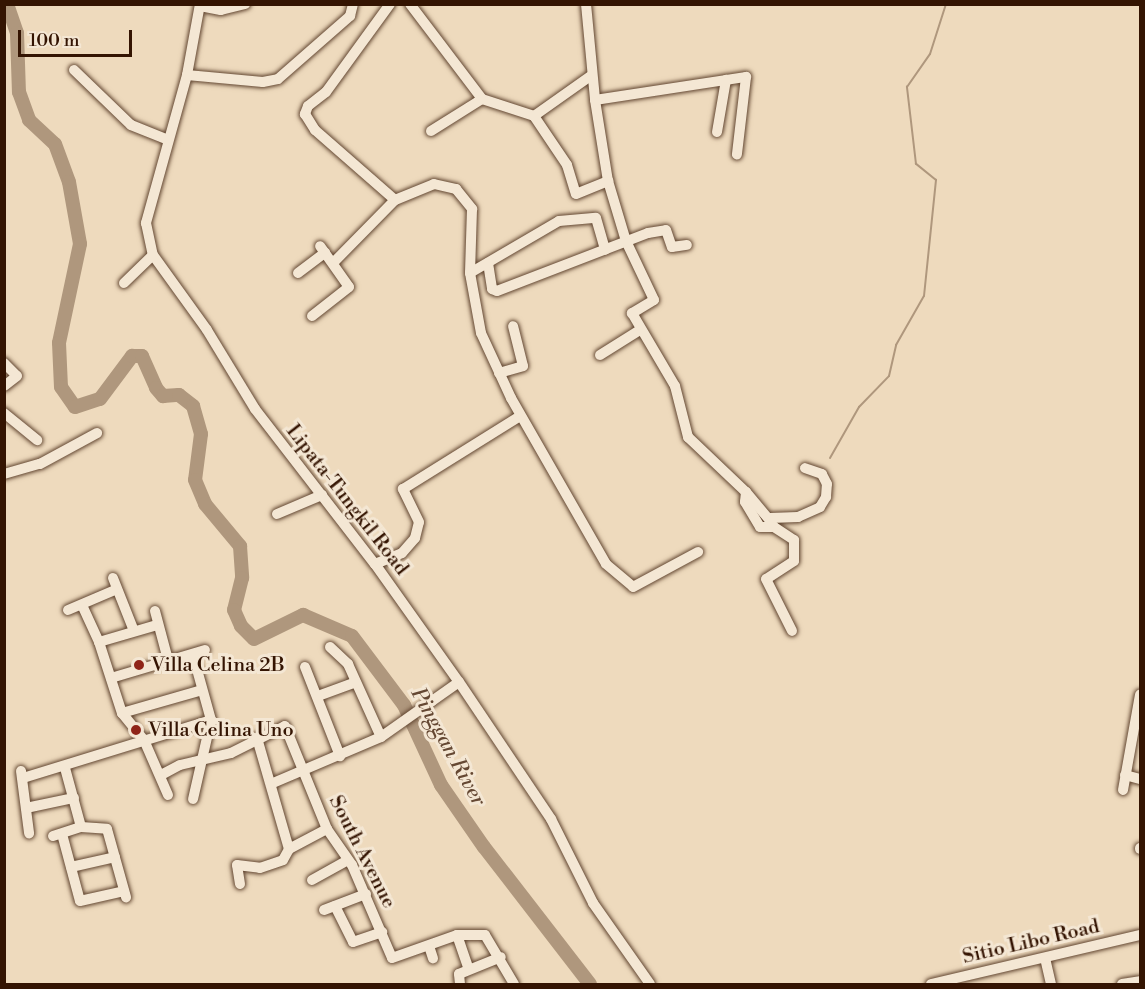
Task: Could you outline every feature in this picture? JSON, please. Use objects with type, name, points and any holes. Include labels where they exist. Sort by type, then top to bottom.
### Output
[{"type":"street","points":[[200,5],[221,10],[245,4]]},
{"type":"street","points":[[187,75],[263,82],[278,79],[350,16],[353,4]]},
{"type":"street","points":[[390,4],[326,92],[308,106],[305,114],[315,130],[395,200]]},
{"type":"street","points":[[410,4],[482,99],[534,116],[567,165],[576,194],[608,181]]},
{"type":"street","points":[[586,4],[592,31],[592,75],[595,100],[608,181],[626,242],[654,300],[632,311],[640,330],[675,386],[688,437],[746,492],[745,502],[752,518],[760,527],[798,517],[820,507],[826,497],[827,484],[822,474],[806,468]]},
{"type":"street","name":"Lipata-Tungkil Road","points":[[200,5],[187,75],[146,223],[153,255],[207,330],[255,409],[375,564],[459,682],[550,819],[593,903],[650,984]]},
{"type":"street","points":[[74,70],[131,125],[168,140]]},
{"type":"street","points":[[534,116],[592,75]]},
{"type":"street","points":[[595,100],[746,77],[737,154]]},
{"type":"street","points":[[717,132],[726,80]]},
{"type":"street","points":[[432,131],[482,99]]},
{"type":"street","points":[[333,263],[395,200],[434,184],[447,184],[464,196],[472,208],[470,273],[481,333],[499,373],[606,564],[628,586],[698,552]]},
{"type":"street","points":[[470,273],[554,223],[592,217],[598,220],[605,250]]},
{"type":"street","points":[[488,263],[492,289],[497,291],[626,242],[666,230],[672,247],[687,245]]},
{"type":"street","points":[[297,273],[322,249],[349,287],[312,316]]},
{"type":"street","points":[[124,283],[153,255]]},
{"type":"street","points":[[499,373],[524,365],[513,326]]},
{"type":"street","points":[[600,355],[640,330]]},
{"type":"street","points":[[4,363],[17,376],[4,386]]},
{"type":"street","points":[[4,413],[37,440]]},
{"type":"street","points":[[375,564],[402,553],[415,538],[419,522],[403,489],[517,418]]},
{"type":"street","points":[[4,474],[26,470],[97,433]]},
{"type":"street","points":[[277,514],[322,495]]},
{"type":"street","points":[[772,523],[792,537],[796,546],[794,561],[766,579],[792,631]]},
{"type":"street","points":[[113,578],[115,590],[134,631]]},
{"type":"street","points":[[68,610],[115,590]]},
{"type":"street","points":[[82,605],[99,642],[122,713],[144,740],[168,795]]},
{"type":"street","points":[[154,611],[168,660]]},
{"type":"street","points":[[99,642],[157,625]]},
{"type":"street","points":[[330,648],[348,664],[381,736]]},
{"type":"street","points":[[111,678],[205,650]]},
{"type":"street","points":[[193,655],[211,720],[193,799]]},
{"type":"street","points":[[305,667],[340,756]]},
{"type":"street","points":[[318,696],[356,682]]},
{"type":"street","points":[[273,783],[304,772],[381,736],[414,717],[459,682]]},
{"type":"street","points":[[122,713],[202,690]]},
{"type":"street","points":[[1123,790],[1140,695]]},
{"type":"street","points":[[29,833],[22,775],[65,768],[144,740],[211,720]]},
{"type":"street","name":"South Avenue","points":[[257,738],[285,726],[327,829],[348,860],[366,894],[390,956],[400,963],[429,946],[458,935],[485,935],[501,957]]},
{"type":"street","points":[[161,775],[204,758],[232,758],[257,738],[273,783],[289,849]]},
{"type":"street","points":[[65,768],[81,827]]},
{"type":"street","points":[[1125,775],[1140,779]]},
{"type":"street","points":[[26,808],[74,798]]},
{"type":"street","points":[[81,827],[107,829],[125,894],[81,901],[71,867],[57,835],[81,827]]},
{"type":"street","points":[[240,884],[238,864],[260,868],[283,860],[289,849],[327,829]]},
{"type":"street","points":[[71,867],[115,857]]},
{"type":"street","points":[[312,880],[348,860]]},
{"type":"street","points":[[324,910],[366,894]]},
{"type":"street","points":[[335,906],[353,942],[382,932]]},
{"type":"street","points":[[458,935],[462,976],[501,957],[514,984]]},
{"type":"street","name":"Sitio Libo Road","points":[[931,984],[953,982],[1140,935]]},
{"type":"street","points":[[429,946],[434,958]]},
{"type":"street","points":[[1045,958],[1051,984]]},
{"type":"street","points":[[1126,984],[1140,981]]},
{"type":"waterway","name":"Pinggan River","points":[[7,4],[17,33],[19,92],[29,120],[55,144],[69,182],[80,244],[59,343],[61,387],[75,407],[100,399],[132,356],[142,356],[156,388],[163,396],[179,395],[193,406],[201,434],[195,480],[205,504],[240,546],[242,578],[234,610],[241,626],[254,639],[303,615],[352,636],[404,705],[441,785],[484,847],[590,984]]},
{"type":"waterway","points":[[830,458],[859,407],[889,376],[896,345],[924,296],[936,180],[916,164],[907,87],[930,54],[946,4]]},
{"type":"place","name":"Villa Celina 2B","points":[[139,665]]},
{"type":"place","name":"Villa Celina Uno","points":[[136,730]]}]
